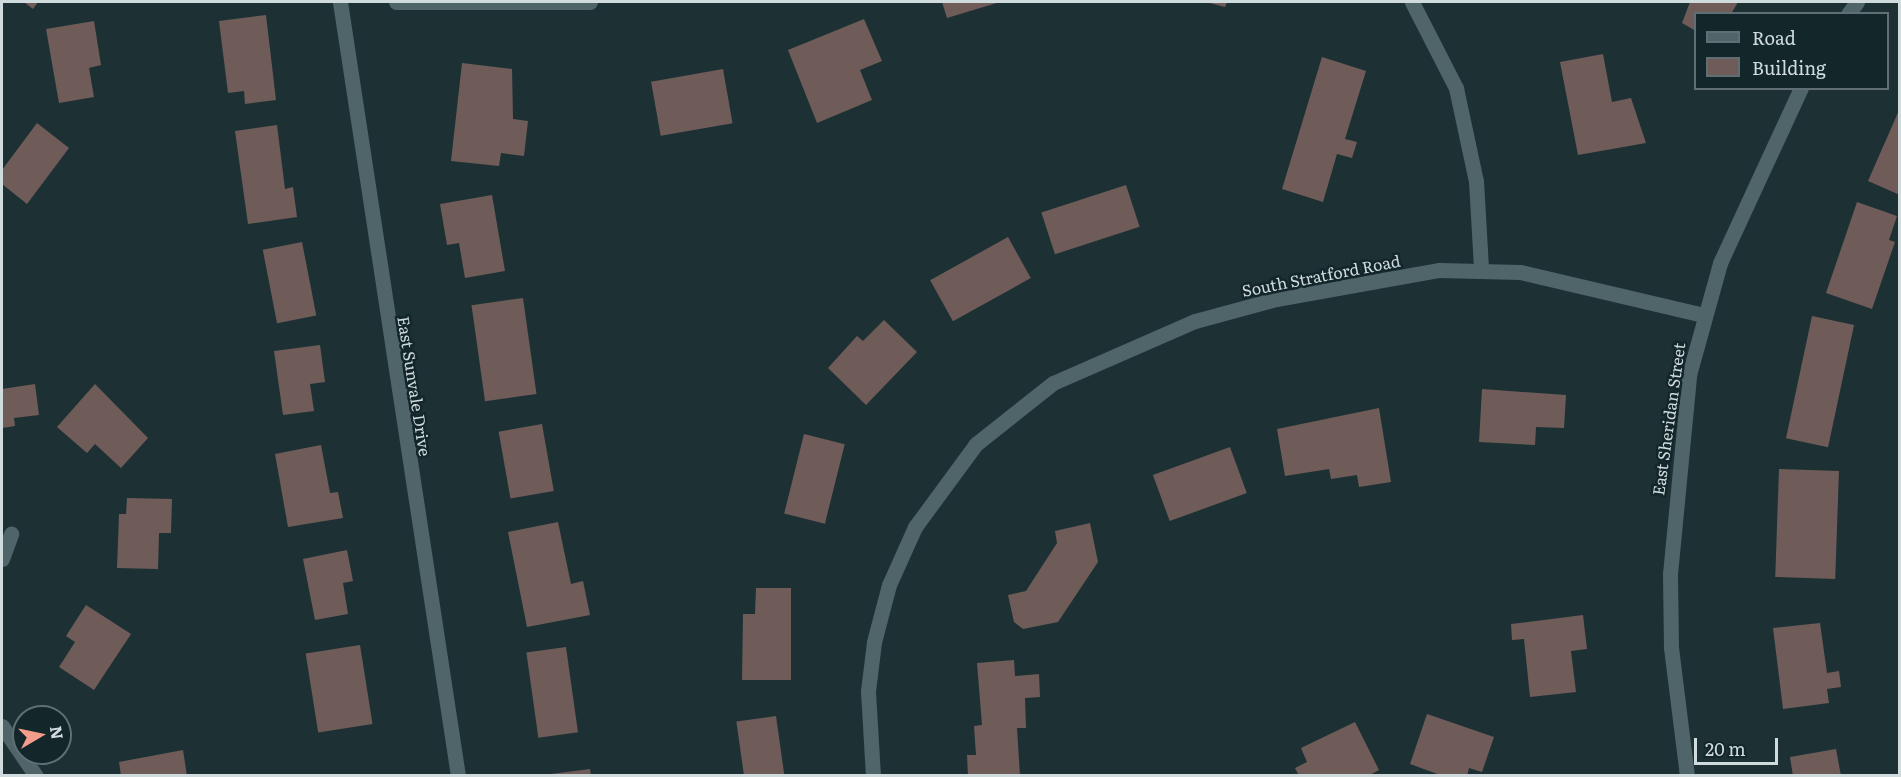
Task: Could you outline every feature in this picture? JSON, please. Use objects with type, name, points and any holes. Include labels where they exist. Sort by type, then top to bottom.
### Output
[{"type":"street","name":"East Sunvale Drive","points":[[340,2],[458,776]]},
{"type":"street","points":[[396,2],[590,2]]},
{"type":"street","points":[[1412,2],[1456,88],[1476,181],[1481,269]]},
{"type":"street","name":"East Sheridan Street","points":[[1687,776],[1671,647],[1670,574],[1687,396],[1704,315],[1749,193],[1800,90]]},
{"type":"street","name":"South Stratford Road","points":[[873,776],[868,691],[889,585],[915,527],[950,474],[1001,422],[1053,383],[1195,321],[1331,288],[1439,270],[1481,269],[1520,272],[1704,315]]},
{"type":"street","points":[[2,559],[11,534]]},
{"type":"street","points":[[2,726],[36,776]]},
{"type":"building","points":[[24,2],[38,2],[33,9]]},
{"type":"building","points":[[942,2],[1000,2],[947,18]]},
{"type":"building","points":[[1206,2],[1227,2],[1225,7]]},
{"type":"building","points":[[1690,2],[1738,2],[1732,12],[1694,12],[1694,30],[1682,23]]},
{"type":"building","points":[[266,15],[276,100],[245,104],[244,91],[228,93],[219,21]]},
{"type":"building","points":[[864,19],[882,61],[860,70],[872,100],[817,123],[788,50]]},
{"type":"building","points":[[94,21],[101,65],[89,68],[94,97],[59,103],[46,29]]},
{"type":"building","points":[[1603,54],[1612,102],[1631,98],[1646,143],[1578,155],[1560,62]]},
{"type":"building","points":[[1322,57],[1366,71],[1345,139],[1357,142],[1352,158],[1337,154],[1323,202],[1282,189]]},
{"type":"building","points":[[462,63],[512,69],[513,119],[528,121],[524,156],[501,153],[499,166],[451,161]]},
{"type":"building","points":[[723,69],[733,123],[661,136],[651,82]]},
{"type":"building","points":[[1900,108],[1900,195],[1868,181]]},
{"type":"building","points":[[37,123],[69,148],[27,204],[2,184],[2,170]]},
{"type":"building","points":[[277,125],[285,189],[293,187],[297,217],[248,224],[235,131]]},
{"type":"building","points":[[1126,185],[1140,227],[1055,254],[1041,213]]},
{"type":"building","points":[[492,195],[505,271],[465,278],[459,243],[447,245],[440,204]]},
{"type":"building","points":[[1857,202],[1897,216],[1889,240],[1895,242],[1872,309],[1826,293]]},
{"type":"building","points":[[1008,237],[1031,278],[953,321],[930,280]]},
{"type":"building","points":[[302,242],[316,316],[277,323],[263,250]]},
{"type":"building","points":[[523,298],[536,394],[485,401],[472,305]]},
{"type":"building","points":[[1812,316],[1854,325],[1828,447],[1786,438]]},
{"type":"building","points":[[884,320],[917,352],[866,405],[828,368],[857,336],[863,341]]},
{"type":"building","points":[[320,345],[325,382],[310,384],[314,411],[283,415],[274,351]]},
{"type":"building","points":[[35,384],[39,415],[14,418],[15,426],[2,428],[2,389]]},
{"type":"building","points":[[95,384],[148,438],[121,468],[95,444],[87,453],[57,427]]},
{"type":"building","points":[[1482,389],[1566,395],[1564,428],[1536,427],[1535,445],[1479,442]]},
{"type":"building","points":[[1379,408],[1391,482],[1359,487],[1357,475],[1331,479],[1329,469],[1285,476],[1277,429]]},
{"type":"building","points":[[542,424],[554,491],[510,499],[499,432]]},
{"type":"building","points":[[804,434],[845,444],[825,524],[784,514]]},
{"type":"building","points":[[321,445],[330,493],[338,492],[343,518],[288,527],[275,454]]},
{"type":"building","points":[[1230,447],[1247,493],[1170,521],[1153,475]]},
{"type":"building","points":[[1779,469],[1839,471],[1835,579],[1775,577]]},
{"type":"building","points":[[127,498],[172,499],[171,533],[159,533],[158,569],[117,568],[119,514],[126,514]]},
{"type":"building","points":[[558,522],[571,584],[583,581],[590,615],[527,627],[508,532]]},
{"type":"building","points":[[1090,523],[1098,562],[1058,622],[1023,629],[1014,622],[1008,595],[1026,591],[1057,543],[1055,531]]},
{"type":"building","points":[[347,550],[353,581],[343,583],[348,614],[315,620],[303,559]]},
{"type":"building","points":[[756,588],[791,588],[791,680],[742,680],[743,614],[755,614]]},
{"type":"building","points":[[86,605],[131,634],[94,690],[59,667],[75,642],[66,636]]},
{"type":"building","points":[[1583,615],[1587,649],[1571,651],[1576,692],[1530,697],[1524,639],[1512,640],[1511,624]]},
{"type":"building","points":[[1820,623],[1827,673],[1839,671],[1841,687],[1827,689],[1829,703],[1783,709],[1773,628]]},
{"type":"building","points":[[360,645],[373,724],[318,733],[306,654]]},
{"type":"building","points":[[566,647],[578,732],[538,738],[526,653]]},
{"type":"building","points":[[1014,660],[1015,676],[1039,674],[1040,697],[1025,698],[1026,728],[1017,728],[1020,776],[968,776],[967,755],[976,755],[974,726],[982,725],[977,663]]},
{"type":"building","points":[[1427,714],[1494,737],[1482,772],[1469,768],[1467,776],[1443,776],[1410,764]]},
{"type":"building","points":[[776,716],[784,776],[744,776],[736,722]]},
{"type":"building","points":[[1355,722],[1379,770],[1368,776],[1299,776],[1295,768],[1307,762],[1301,748]]},
{"type":"building","points":[[1836,749],[1841,776],[1793,776],[1790,757]]},
{"type":"building","points":[[183,750],[187,776],[121,776],[119,762]]},
{"type":"building","points":[[590,769],[591,776],[551,776],[551,774]]}]
